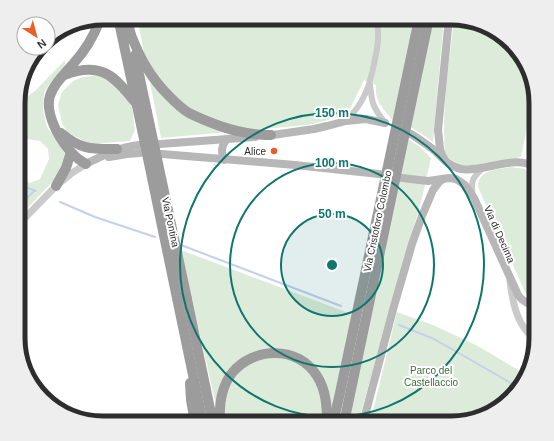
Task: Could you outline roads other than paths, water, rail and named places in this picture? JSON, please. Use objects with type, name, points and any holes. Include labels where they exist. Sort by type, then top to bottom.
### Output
[{"type":"highway","points":[[89,162],[77,159],[61,139],[49,110],[49,99],[52,90],[84,50],[95,33],[98,25]]},
{"type":"highway","name":"Via Pontina","points":[[120,25],[140,120],[211,416]]},
{"type":"highway","name":"Via Pontina","points":[[129,25],[147,112],[182,298],[188,351],[202,416]]},
{"type":"highway","name":"Via Cristoforo Colombo","points":[[335,416],[418,25]]},
{"type":"highway","name":"Via Cristoforo Colombo","points":[[345,416],[428,25]]},
{"type":"highway","points":[[131,35],[151,76],[167,94],[185,110],[204,120],[232,130],[248,134],[271,135]]},
{"type":"highway","points":[[63,76],[71,72],[84,69],[102,71],[120,83],[137,104]]},
{"type":"highway","points":[[55,127],[76,144],[92,148],[117,149]]},
{"type":"highway","points":[[56,186],[66,168],[71,152]]},
{"type":"highway","points":[[188,351],[191,400],[194,416]]},
{"type":"highway","points":[[220,416],[222,395],[232,374],[241,365],[256,356],[275,353],[286,354],[298,358],[313,370],[319,379],[324,392],[327,416]]},
{"type":"main road","points":[[445,160],[440,149],[438,130],[448,25]]},
{"type":"main road","points":[[160,144],[271,135],[318,128],[346,120],[366,119],[385,123]]},
{"type":"main road","points":[[411,134],[452,166],[462,169],[484,168],[520,162],[529,165]]},
{"type":"main road","points":[[224,160],[222,148],[227,139]]},
{"type":"main road","points":[[214,140],[216,147],[214,159]]},
{"type":"main road","points":[[128,146],[140,149],[116,155],[89,162],[117,149],[128,146]]},
{"type":"main road","points":[[162,154],[295,165],[379,174]]},
{"type":"main road","name":"Via di Decima","points":[[402,178],[428,181],[454,179],[462,182],[474,198],[516,293],[529,304]]},
{"type":"main road","points":[[365,416],[412,244],[433,190],[438,182],[444,179]]},
{"type":"street","points":[[346,120],[358,106],[370,84],[379,39],[378,25]]},
{"type":"street","points":[[370,84],[374,106],[385,123]]},
{"type":"street","points":[[25,218],[56,186],[89,162]]},
{"type":"street","name":"Via di Decima","points":[[474,198],[472,186],[473,181],[484,168]]},
{"type":"street","name":"Via di Decima","points":[[509,277],[518,317],[529,334]]},
{"type":"waterway","points":[[25,187],[36,191]]},
{"type":"waterway","points":[[25,200],[34,191]]},
{"type":"waterway","points":[[60,202],[95,217],[155,237]]},
{"type":"waterway","points":[[181,245],[341,306]]},
{"type":"waterway","points":[[399,325],[434,339],[513,384]]},
{"type":"place","name":"Alice","points":[[274,151]]},
{"type":"park label","name":"Parco del Castellaccio","points":[[431,376]]}]
